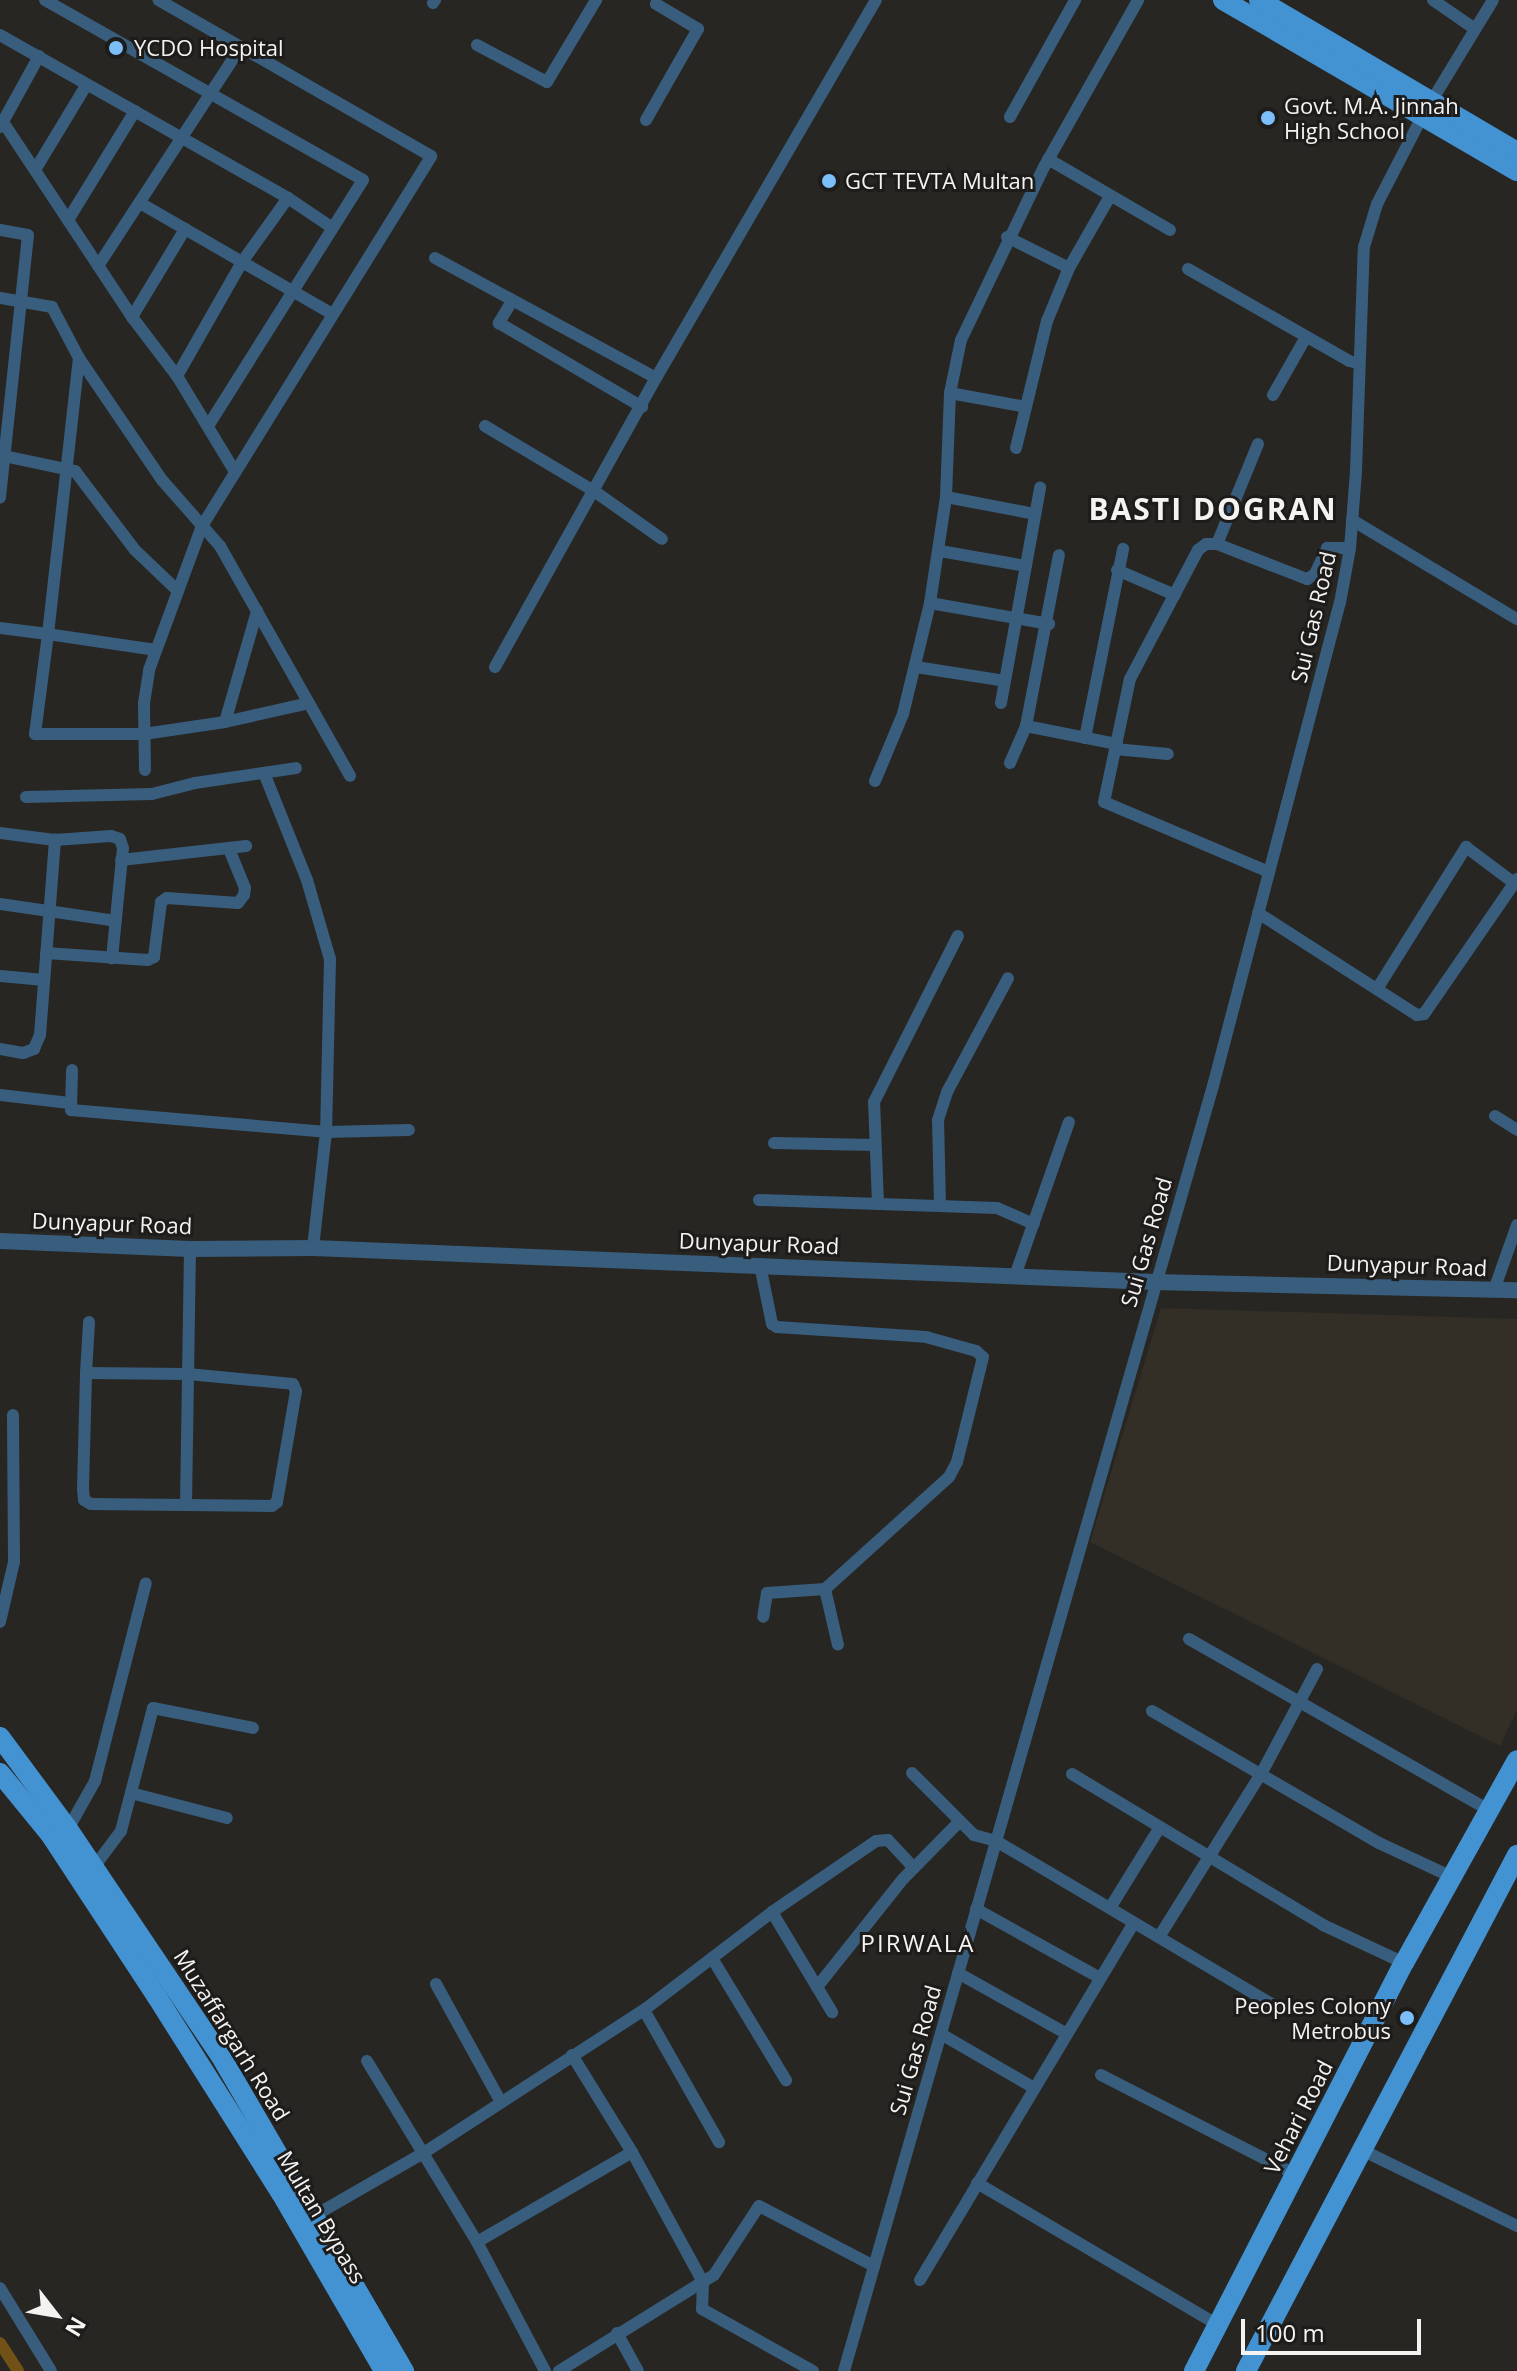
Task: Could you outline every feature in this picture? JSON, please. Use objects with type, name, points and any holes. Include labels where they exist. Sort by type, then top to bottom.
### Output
[{"type":"main road","points":[[1223,0],[1427,110],[1517,152]]},
{"type":"main road","points":[[1259,0],[1517,171]]},
{"type":"main road","name":"Muzaffargarh Road","points":[[0,1737],[68,1829],[220,2055],[404,2371]]},
{"type":"main road","name":"Vehari Road","points":[[1194,2371],[1404,1963],[1517,1760]]},
{"type":"main road","name":"Multan Bypass","points":[[0,1773],[50,1834],[141,1972],[281,2193],[384,2371]]},
{"type":"main road","points":[[1246,2371],[1517,1855]]},
{"type":"street","points":[[45,0],[363,180],[208,426]]},
{"type":"street","points":[[145,770],[144,703],[156,650],[176,589],[202,526],[431,156],[159,0]]},
{"type":"street","points":[[477,45],[547,82],[596,0]]},
{"type":"street","points":[[495,667],[656,378],[876,0]]},
{"type":"street","points":[[1010,117],[1075,0]]},
{"type":"street","points":[[875,781],[903,714],[930,603],[946,497],[950,393],[961,340],[1007,237],[1138,0]]},
{"type":"street","points":[[1433,0],[1475,29]]},
{"type":"street","name":"Sui Gas Road","points":[[844,2371],[1154,1282],[1213,1086],[1340,603],[1350,548],[1368,226],[1427,110],[1493,0]]},
{"type":"street","points":[[646,120],[698,29],[654,1]]},
{"type":"street","points":[[0,35],[288,198],[331,227]]},
{"type":"street","points":[[98,266],[241,47]]},
{"type":"street","points":[[39,56],[2,125],[132,317],[177,376],[234,470]]},
{"type":"street","points":[[35,170],[87,84]]},
{"type":"street","points":[[68,220],[135,111]]},
{"type":"street","points":[[1048,159],[1170,230]]},
{"type":"street","points":[[1016,448],[1047,321],[1069,268],[1110,196]]},
{"type":"street","points":[[177,376],[242,262],[288,198]]},
{"type":"street","points":[[140,203],[332,314]]},
{"type":"street","points":[[132,317],[185,229]]},
{"type":"street","points":[[0,230],[28,235],[21,301],[7,375],[0,498]]},
{"type":"street","points":[[1007,237],[1069,268]]},
{"type":"street","points":[[435,258],[656,378]]},
{"type":"street","points":[[1188,269],[1349,361],[1358,363]]},
{"type":"street","points":[[0,298],[52,307],[79,358],[162,480],[220,546],[350,776]]},
{"type":"street","points":[[512,301],[499,323],[642,407]]},
{"type":"street","points":[[1273,395],[1306,337]]},
{"type":"street","points":[[79,358],[35,734],[144,734],[225,722],[309,703]]},
{"type":"street","points":[[950,393],[1026,407]]},
{"type":"street","points":[[485,426],[594,491],[662,539]]},
{"type":"street","points":[[1217,544],[1258,444]]},
{"type":"street","points":[[2,456],[75,471],[135,550],[176,589]]},
{"type":"street","points":[[1001,703],[1040,488]]},
{"type":"street","points":[[946,497],[1035,514]]},
{"type":"street","points":[[1352,520],[1517,619]]},
{"type":"street","points":[[1269,872],[1104,802],[1130,679],[1198,550],[1206,544],[1217,544],[1307,579],[1315,574],[1327,548],[1350,548]]},
{"type":"street","points":[[1085,738],[1123,549]]},
{"type":"street","points":[[940,551],[1026,566]]},
{"type":"street","points":[[1010,763],[1026,726],[1049,624],[1059,555]]},
{"type":"street","points":[[1117,570],[1175,595]]},
{"type":"street","points":[[930,603],[1049,624]]},
{"type":"street","points":[[225,722],[257,611]]},
{"type":"street","points":[[0,628],[156,650]]},
{"type":"street","points":[[916,667],[1005,681]]},
{"type":"street","points":[[1026,726],[1116,747],[1168,754]]},
{"type":"street","points":[[26,797],[152,794],[296,768]]},
{"type":"street","points":[[264,773],[307,880],[330,959],[326,1132],[313,1248]]},
{"type":"street","points":[[0,823],[0,834],[55,840],[120,839],[121,860],[112,958]]},
{"type":"street","points":[[0,1049],[23,1053],[34,1049],[40,1035],[55,840]]},
{"type":"street","points":[[121,860],[246,846]]},
{"type":"street","points":[[1258,913],[1417,1015],[1424,1014],[1516,881],[1466,847],[1377,989]]},
{"type":"street","points":[[46,953],[112,958],[154,957],[158,909],[167,898],[238,903],[245,888],[229,849]]},
{"type":"street","points":[[0,904],[116,921]]},
{"type":"street","points":[[878,1204],[874,1102],[958,936]]},
{"type":"street","points":[[0,976],[44,980]]},
{"type":"street","points":[[940,1206],[938,1120],[947,1092],[1008,978]]},
{"type":"street","points":[[72,1070],[71,1110],[177,1122],[326,1132],[409,1130]]},
{"type":"street","points":[[0,1095],[70,1103]]},
{"type":"street","points":[[1495,1116],[1517,1130]]},
{"type":"street","points":[[1015,1276],[1069,1122]]},
{"type":"street","points":[[774,1143],[874,1145]]},
{"type":"street","points":[[759,1200],[997,1208],[1034,1224]]},
{"type":"street","points":[[1494,1290],[1517,1225]]},
{"type":"street","name":"Dunyapur Road","points":[[0,1241],[190,1249],[313,1248],[1154,1282],[1517,1290]]},
{"type":"street","points":[[186,1504],[190,1249]]},
{"type":"street","points":[[760,1265],[772,1324],[777,1327],[926,1337],[976,1351],[983,1357],[957,1462],[949,1477],[825,1589],[770,1591],[765,1597],[763,1617]]},
{"type":"street","points":[[86,1373],[188,1374],[287,1381],[296,1391],[277,1502],[272,1506],[91,1504],[84,1500],[86,1373],[89,1322]]},
{"type":"street","points":[[0,1622],[14,1562],[13,1415]]},
{"type":"street","points":[[68,1829],[95,1781],[146,1583]]},
{"type":"street","points":[[825,1589],[838,1645]]},
{"type":"street","points":[[1189,1639],[1490,1811]]},
{"type":"street","points":[[1159,1937],[1261,1774],[1317,1669]]},
{"type":"street","points":[[94,1867],[121,1831],[153,1708],[253,1728]]},
{"type":"street","points":[[1152,1711],[1379,1843],[1452,1877]]},
{"type":"street","points":[[912,1773],[974,1835],[996,1841],[1277,2007]]},
{"type":"street","points":[[1072,1774],[1323,1925],[1404,1963]]},
{"type":"street","points":[[131,1793],[227,1818]]},
{"type":"street","points":[[817,1987],[914,1868],[960,1821]]},
{"type":"street","points":[[1110,1908],[1160,1827]]},
{"type":"street","points":[[312,2217],[425,2152],[644,2010],[772,1912],[882,1838],[914,1868]]},
{"type":"street","points":[[976,1909],[1100,1978]]},
{"type":"street","points":[[772,1912],[832,2012]]},
{"type":"street","points":[[920,2280],[1134,1923]]},
{"type":"street","points":[[712,1958],[786,2080]]},
{"type":"street","points":[[958,1973],[1067,2034]]},
{"type":"street","points":[[436,1984],[501,2102]]},
{"type":"street","points":[[644,2010],[719,2142]]},
{"type":"street","points":[[941,2034],[1034,2088]]},
{"type":"street","points":[[572,2055],[632,2152],[703,2282],[702,2309],[813,2371]]},
{"type":"street","points":[[367,2061],[477,2242],[545,2371]]},
{"type":"street","points":[[1101,2075],[1296,2175]]},
{"type":"street","points":[[1362,2150],[1517,2226]]},
{"type":"street","points":[[477,2242],[632,2152]]},
{"type":"street","points":[[977,2183],[1218,2325]]},
{"type":"street","points":[[559,2371],[714,2275],[759,2206],[874,2266]]},
{"type":"street","points":[[0,2288],[51,2371]]},
{"type":"street","points":[[617,2333],[638,2371]]},
{"type":"shaded area","points":[[1161,1308],[1517,1319],[1517,1710],[1500,1746],[1090,1542]]},
{"type":"waterway","points":[[0,2343],[18,2371]]},
{"type":"place","name":"YCDO Hospital","points":[[116,48]]},
{"type":"place","name":"Govt. M.A. Jinnah High School","points":[[1268,118]]},
{"type":"place","name":"GCT TEVTA Multan","points":[[829,181]]},
{"type":"place","name":"Peoples Colony Metrobus","points":[[1407,2018]]},
{"type":"district","name":"BASTI DOGRAN","points":[[1213,509]]},
{"type":"district","name":"PIRWALA","points":[[918,1943]]}]
